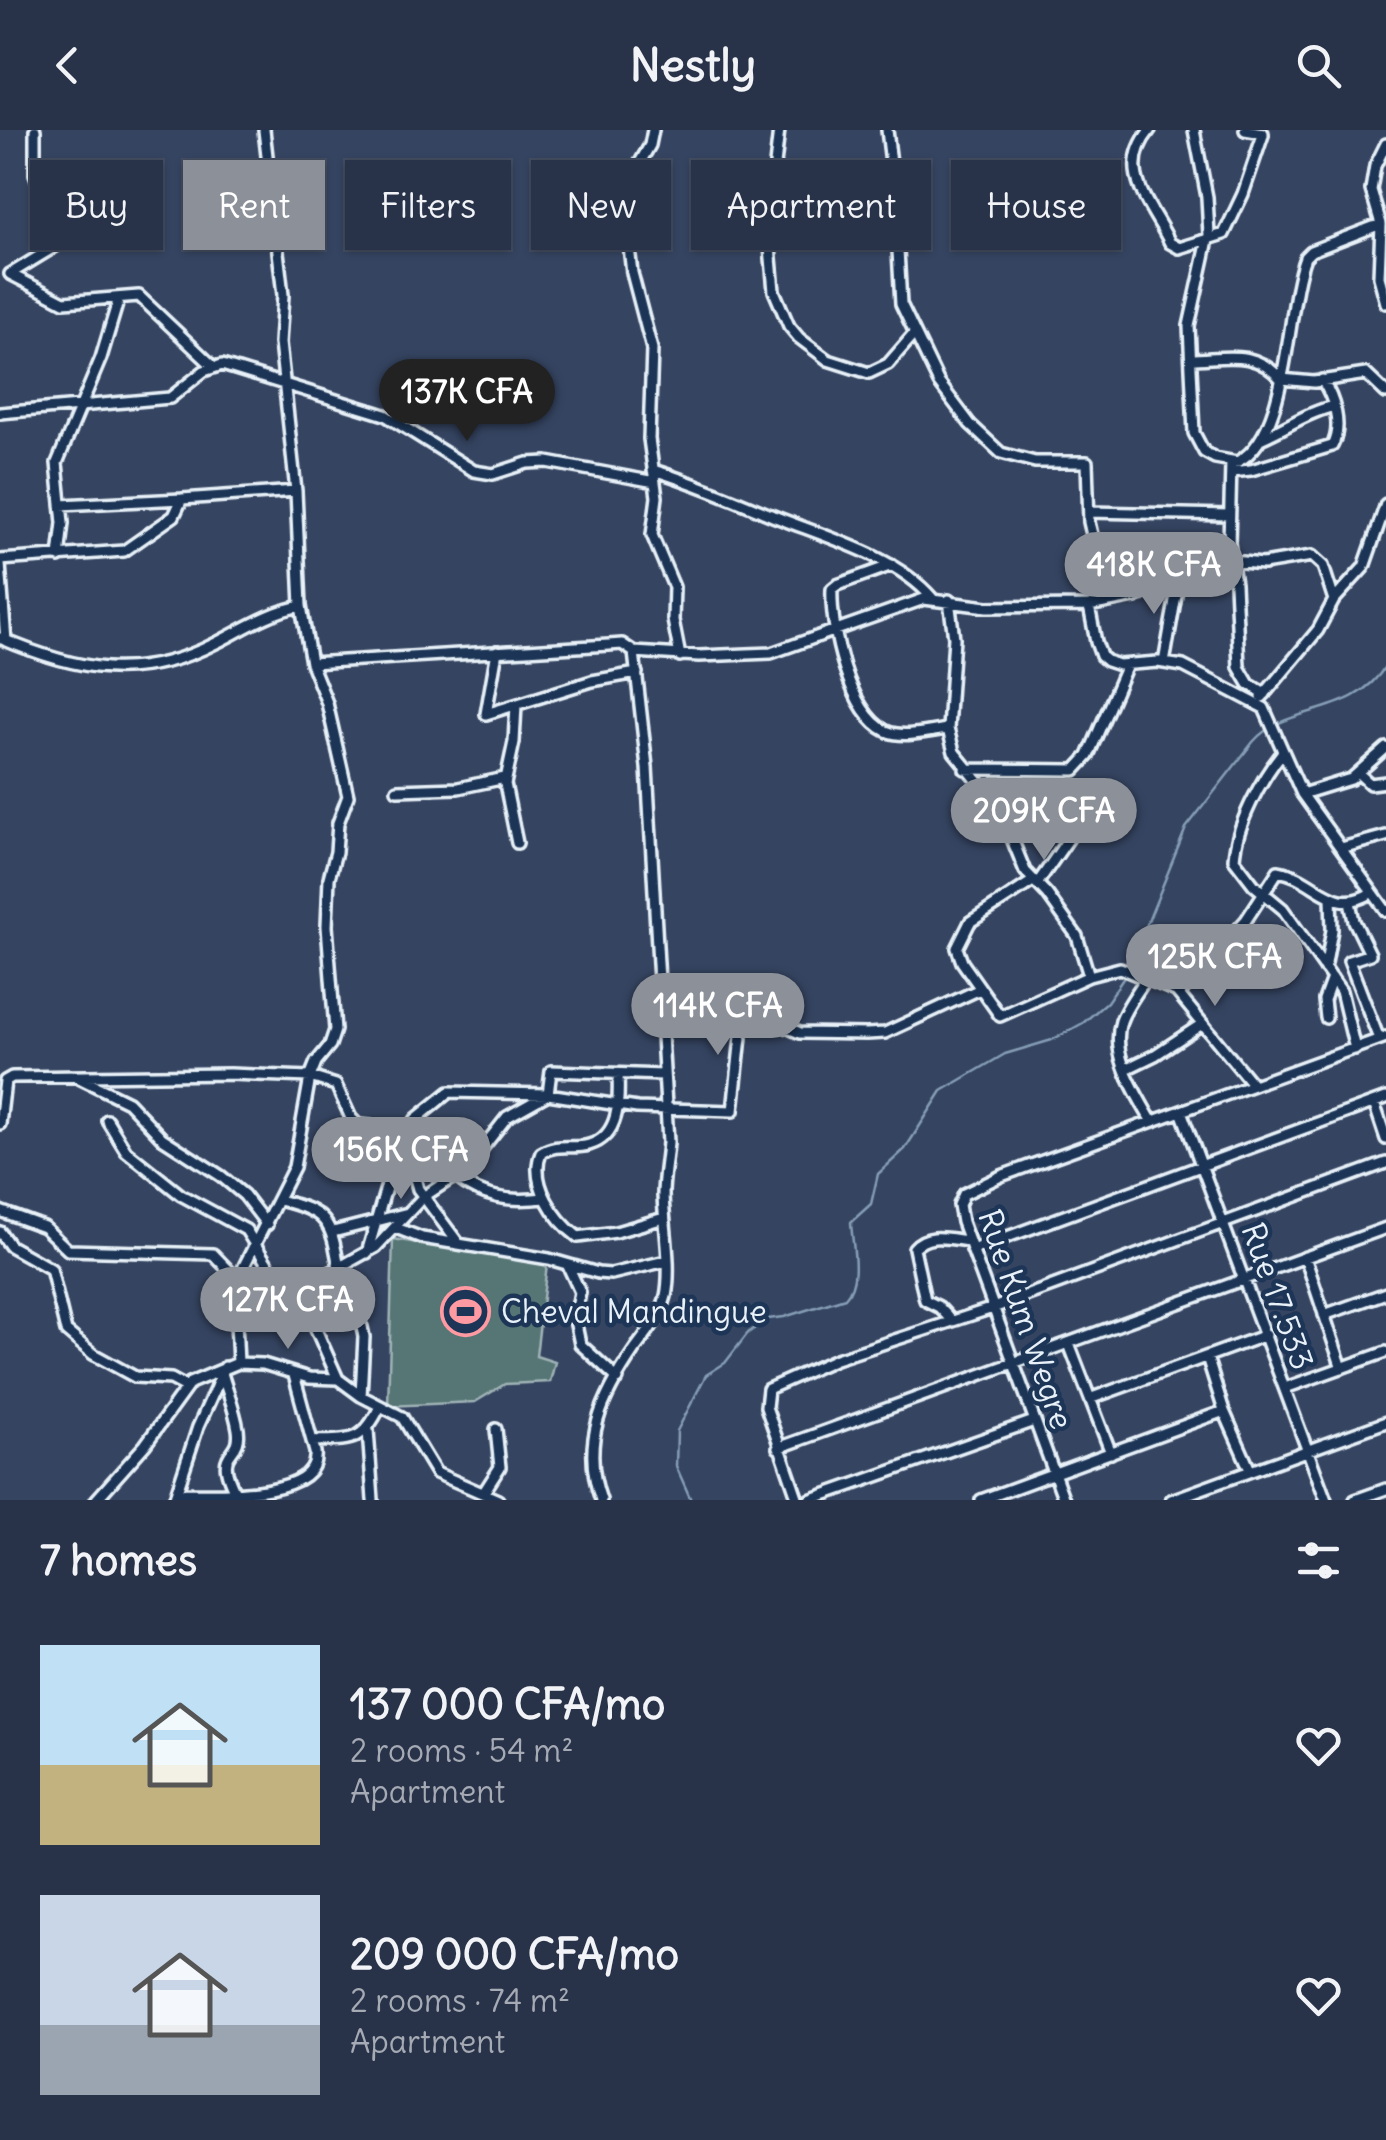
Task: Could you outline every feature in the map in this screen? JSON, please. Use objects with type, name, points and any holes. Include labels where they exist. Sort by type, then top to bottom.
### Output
[{"type":"street","points":[[35,130],[35,174],[44,195],[44,225],[56,246],[10,274],[64,302],[139,296],[214,367]]},
{"type":"street","points":[[238,1363],[236,1321],[246,1260],[294,1167],[310,1077],[335,1030],[327,926],[329,878],[338,823],[348,796],[327,703],[311,663],[301,606],[296,491],[280,343],[283,295],[264,130]]},
{"type":"street","points":[[653,130],[650,145],[630,180],[626,221],[632,274],[652,348],[648,410],[657,498],[652,535],[674,587],[673,620],[680,656]]},
{"type":"street","points":[[779,130],[767,234],[772,284],[789,326],[825,358],[861,372],[880,370],[915,333]]},
{"type":"street","points":[[887,130],[901,304],[950,399],[1001,453],[1035,462],[1087,462],[1093,539],[1135,596]]},
{"type":"street","points":[[1150,130],[1136,151],[1140,193],[1172,246],[1208,241],[1226,231],[1244,194],[1263,132],[1244,130]]},
{"type":"street","points":[[1194,130],[1207,198],[1208,241],[1188,326],[1194,433],[1204,452],[1231,467],[1251,470],[1332,446],[1338,433],[1334,406],[1322,380]]},
{"type":"street","points":[[1386,144],[1375,166],[1371,190],[1381,224],[1379,277],[1386,303]]},
{"type":"street","points":[[1231,467],[1248,456],[1262,438],[1282,379],[1305,256],[1381,224]]},
{"type":"street","points":[[59,557],[63,530],[57,464],[106,342],[118,298]]},
{"type":"street","points":[[1191,360],[1250,357],[1269,365],[1282,379],[1322,380],[1366,374],[1386,393]]},
{"type":"street","points":[[0,412],[170,398],[214,367],[227,366],[384,415],[474,471],[493,474],[548,462],[655,482]]},
{"type":"street","points":[[1262,438],[1311,412],[1334,406]]},
{"type":"street","points":[[1231,467],[1229,542],[1239,667],[1249,684],[1264,694]]},
{"type":"street","points":[[653,470],[892,565],[932,598]]},
{"type":"street","points":[[61,506],[296,491]]},
{"type":"street","points":[[182,499],[174,516],[124,551],[0,562],[3,639],[68,664],[121,670],[178,658],[214,644],[265,616],[301,606]]},
{"type":"street","points":[[1257,703],[1318,630],[1334,600],[1364,567],[1386,504]]},
{"type":"street","points":[[1089,512],[1229,515]]},
{"type":"street","points":[[311,663],[622,644],[634,652],[680,656],[771,652],[932,598],[987,607],[1088,606],[1135,596],[1179,578],[1229,542]]},
{"type":"street","points":[[1232,561],[1264,564],[1312,556],[1323,566],[1334,600]]},
{"type":"street","points":[[892,565],[834,586],[834,628],[844,666],[862,706],[882,729],[898,734],[948,728]]},
{"type":"street","points":[[1164,663],[1179,578]]},
{"type":"street","points":[[948,600],[954,638],[948,728],[954,752],[999,808],[1025,871],[1077,936],[1089,976]]},
{"type":"street","points":[[1088,606],[1101,656],[1113,664],[1164,663],[1191,669],[1257,703],[1270,717],[1302,794],[1386,910]]},
{"type":"street","points":[[497,651],[486,714],[592,681],[637,673]]},
{"type":"street","points":[[601,1500],[593,1476],[592,1441],[600,1411],[664,1304],[668,1280],[663,1193],[668,1142],[647,768],[634,652]]},
{"type":"street","points":[[965,769],[1075,770],[1088,756],[1127,665]]},
{"type":"street","points":[[516,705],[514,742],[506,778],[518,842]]},
{"type":"street","points":[[1302,794],[1317,786],[1350,779],[1386,748]]},
{"type":"street","points":[[1282,753],[1254,795],[1234,855],[1237,866],[1283,908],[1332,978],[1344,998],[1346,1024],[1355,1049]]},
{"type":"street","points":[[1358,773],[1370,784],[1386,782]]},
{"type":"street","points":[[396,790],[458,788],[506,778]]},
{"type":"street","points":[[1088,796],[1085,815],[1036,883],[970,922],[958,942],[958,954],[1000,1016],[1089,976],[1120,968],[1132,970],[1179,994],[1253,1085]]},
{"type":"street","points":[[1341,848],[1386,836]]},
{"type":"street","points":[[1179,994],[1246,920],[1273,875],[1282,871],[1307,880],[1331,897],[1350,902],[1371,892]]},
{"type":"street","points":[[1325,969],[1332,930],[1331,897]]},
{"type":"street","points":[[1146,979],[1121,1020],[1119,1040],[1126,1069],[1151,1120],[1383,1038],[1349,962],[1370,954],[1350,902]]},
{"type":"street","points":[[1326,1018],[1324,1000],[1332,978]]},
{"type":"street","points":[[659,994],[744,1010],[800,1033],[877,1034],[980,990]]},
{"type":"street","points":[[366,1253],[393,1162],[404,1139],[428,1107],[449,1092],[548,1094],[620,1106],[733,1110],[744,1010]]},
{"type":"street","points":[[1126,1069],[1202,1024]]},
{"type":"street","points":[[548,1094],[549,1074],[553,1070],[663,1076]]},
{"type":"street","points":[[0,1124],[2,1092],[5,1081],[12,1077],[230,1074],[310,1077],[336,1085],[351,1118],[358,1124],[410,1129]]},
{"type":"street","points":[[618,1074],[620,1106],[612,1125],[596,1142],[589,1146],[559,1146],[542,1154],[538,1166],[545,1198],[578,1236],[616,1232],[664,1218]]},
{"type":"street","points":[[76,1077],[128,1102],[162,1138],[244,1195],[267,1225]]},
{"type":"street","points":[[297,1291],[366,1253],[424,1197],[466,1169],[506,1117],[548,1094]]},
{"type":"street","points":[[952,1322],[941,1308],[926,1300],[914,1248],[924,1239],[934,1237],[970,1246],[1386,1098]]},
{"type":"street","points":[[1374,1103],[1386,1139]]},
{"type":"street","name":"Rue 17.533","points":[[1181,1111],[1326,1500]]},
{"type":"street","points":[[107,1120],[126,1151],[181,1195],[236,1222],[256,1244],[274,1275],[297,1291],[338,1378],[360,1396],[402,1418],[436,1474],[498,1500]]},
{"type":"street","name":"Rue Kum Wegre","points":[[1064,1500],[970,1246],[959,1212],[960,1199],[1001,1176],[1151,1120]]},
{"type":"street","points":[[404,1139],[412,1176],[458,1244]]},
{"type":"street","points":[[798,1500],[766,1407],[768,1390],[836,1359],[993,1308],[1386,1164]]},
{"type":"street","points":[[455,1176],[479,1192],[504,1200],[545,1198]]},
{"type":"street","points":[[279,1200],[315,1211],[333,1232],[343,1301],[362,1327],[364,1337],[360,1396]]},
{"type":"street","points":[[0,1211],[44,1227],[68,1250],[213,1254],[242,1283]]},
{"type":"street","points":[[333,1232],[409,1212]]},
{"type":"street","points":[[396,1228],[422,1238],[611,1274],[666,1261]]},
{"type":"street","points":[[778,1448],[1386,1228]]},
{"type":"street","points":[[0,1232],[10,1246],[51,1269],[66,1331],[93,1354],[135,1377],[171,1379],[186,1387]]},
{"type":"street","points":[[51,1269],[68,1250]]},
{"type":"street","points":[[1305,1257],[1342,1368]]},
{"type":"street","points":[[568,1266],[580,1292],[575,1320],[580,1344],[618,1379]]},
{"type":"street","points":[[1324,1315],[1386,1292]]},
{"type":"street","points":[[1092,1398],[1266,1336]]},
{"type":"street","points":[[1070,1344],[1112,1452]]},
{"type":"street","points":[[1285,1388],[1386,1352]]},
{"type":"street","points":[[1207,1357],[1224,1411],[1250,1470]]},
{"type":"street","points":[[96,1500],[146,1445],[186,1387],[197,1378],[238,1363],[263,1364],[294,1375],[338,1378]]},
{"type":"street","points":[[223,1370],[198,1427],[176,1496],[237,1497],[300,1482],[308,1475],[316,1459],[294,1375]]},
{"type":"street","points":[[223,1370],[239,1433],[224,1468],[226,1480],[237,1497]]},
{"type":"street","points":[[373,1500],[368,1430],[380,1406]]},
{"type":"street","points":[[981,1500],[1224,1411]]},
{"type":"street","points":[[809,1500],[1034,1422]]},
{"type":"street","points":[[1172,1500],[1386,1422]]},
{"type":"street","points":[[484,1492],[500,1467],[496,1428]]},
{"type":"street","points":[[312,1441],[346,1440],[368,1430]]},
{"type":"street","points":[[458,1485],[462,1500]]},
{"type":"street","points":[[1355,1500],[1386,1489]]},
{"type":"green space","name":"Cheval Mandingue","points":[[393,1239],[547,1264],[536,1356],[555,1362],[550,1382],[505,1384],[475,1402],[388,1406]]},
{"type":"waterway","points":[[1130,966],[1186,828],[1253,742],[1283,721],[1356,694],[1386,665]]},
{"type":"waterway","points":[[691,1500],[676,1466],[677,1431],[706,1375],[725,1363],[748,1333],[768,1319],[845,1298],[855,1272],[851,1222],[871,1204],[878,1174],[905,1149],[942,1091],[1005,1054],[1052,1040],[1083,1023],[1107,1002],[1127,973]]},
{"type":"place","name":"Cheval Mandingue","points":[[466,1311]]}]
